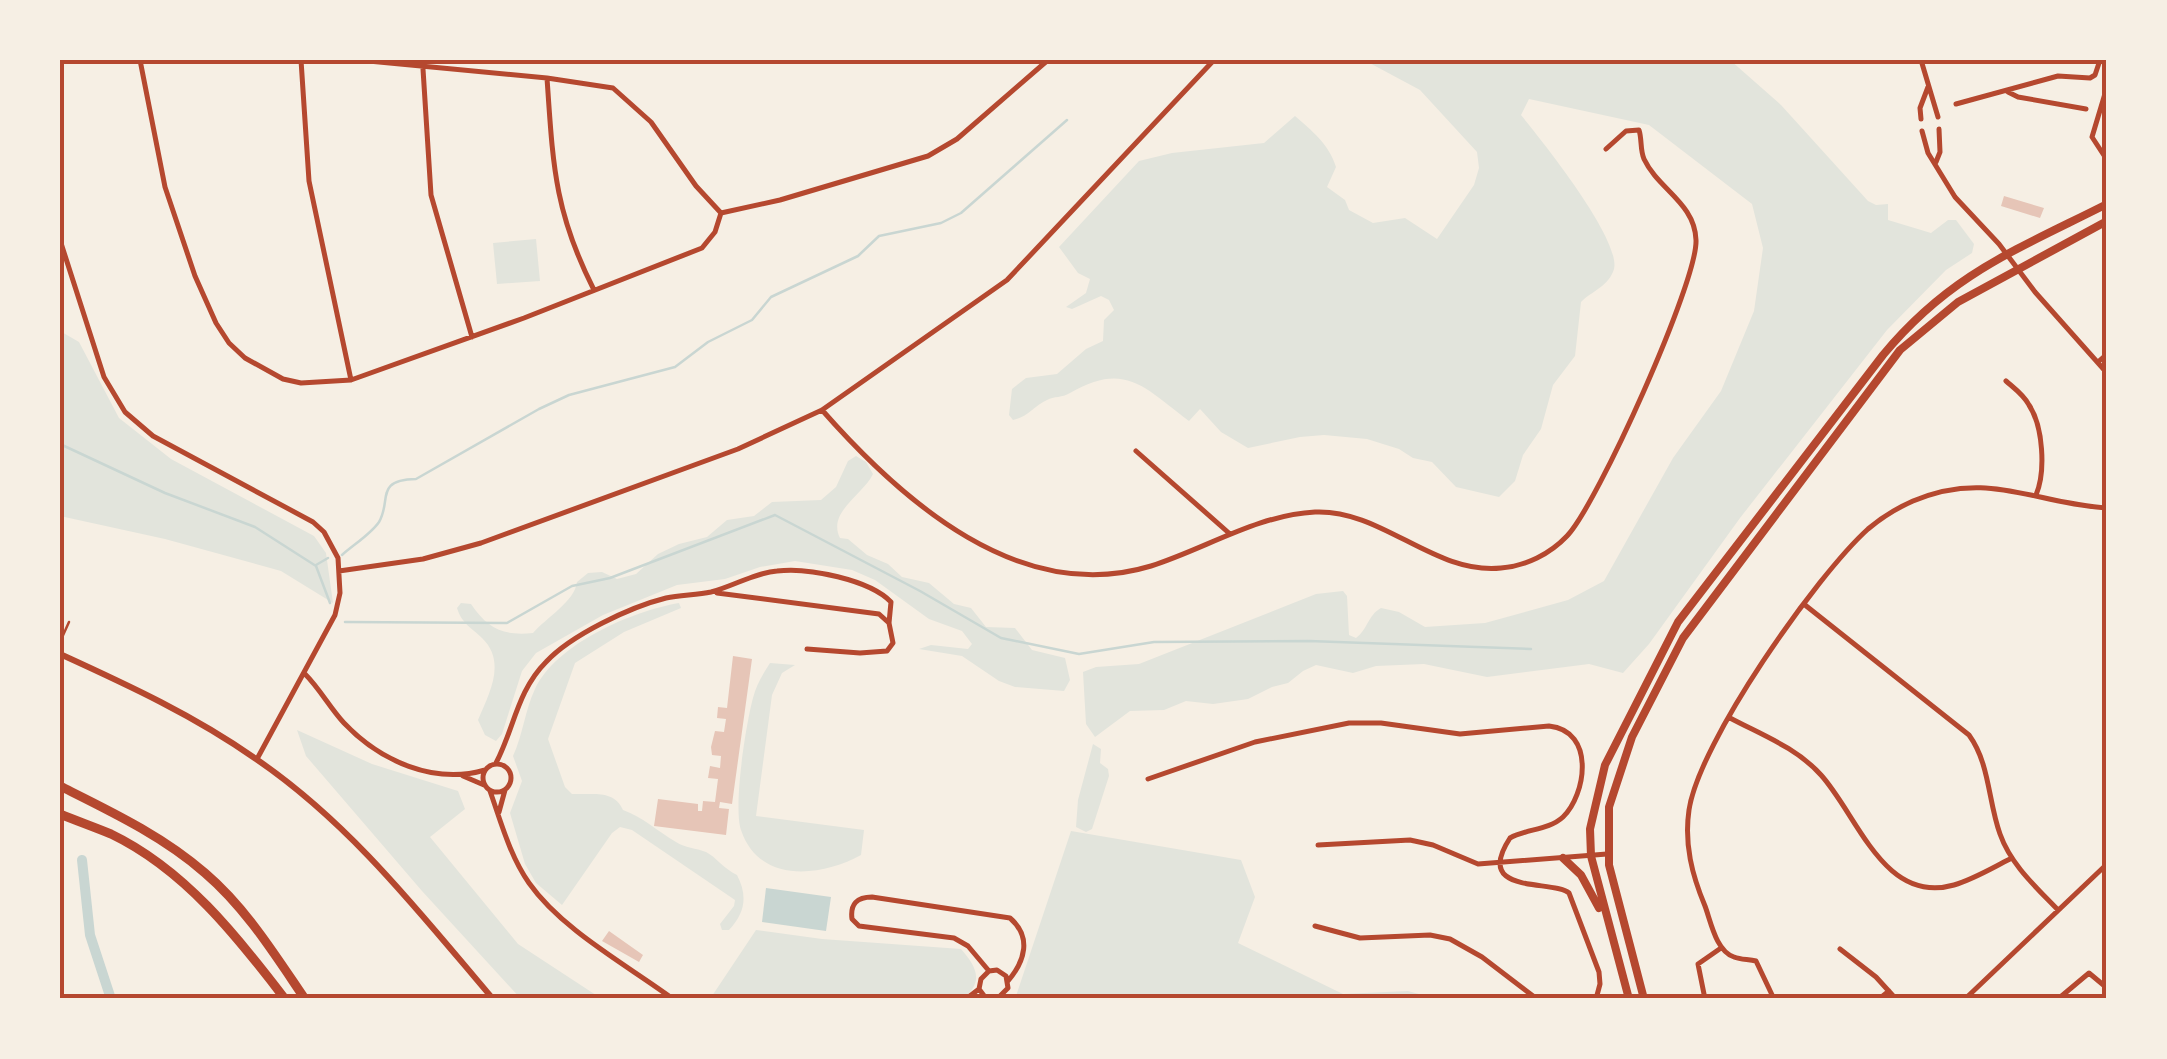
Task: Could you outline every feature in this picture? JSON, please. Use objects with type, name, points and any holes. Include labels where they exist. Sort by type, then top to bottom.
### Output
[{"type":"highway","points":[[60,786],[126,820],[205,872],[266,942],[308,999]]},
{"type":"highway","points":[[60,814],[113,835],[183,883],[238,937],[281,999]]},
{"type":"main road","points":[[1629,999],[1592,856],[1590,829],[1605,765],[1678,622],[1904,329],[1949,288],[2005,254],[2107,204]]},
{"type":"main road","points":[[1644,999],[1607,854],[1609,806],[1616,780],[1661,678],[1700,612],[1900,350],[1958,302],[2107,220]]},
{"type":"main road","points":[[1563,858],[1588,884],[1609,930]]},
{"type":"street","points":[[140,60],[165,187],[195,276],[229,342],[245,358],[282,379],[300,383],[351,380],[472,337],[702,248],[715,232],[722,213]]},
{"type":"street","points":[[300,60],[310,181],[351,380]]},
{"type":"street","points":[[358,60],[606,86],[623,95],[651,122],[696,186],[722,213]]},
{"type":"street","points":[[722,213],[928,156],[957,139],[1048,60]]},
{"type":"street","points":[[339,571],[423,559],[482,543],[711,460],[822,410],[1007,280],[1214,60]]},
{"type":"street","points":[[1921,60],[1938,117]]},
{"type":"street","points":[[1956,104],[2058,76],[2090,78],[2100,60]]},
{"type":"street","points":[[424,68],[428,180],[436,220],[472,337]]},
{"type":"street","points":[[547,78],[557,195],[575,251],[594,290]]},
{"type":"street","points":[[1921,119],[1920,108],[1929,84]]},
{"type":"street","points":[[2107,86],[2092,137],[2107,160]]},
{"type":"street","points":[[2005,91],[2018,97],[2086,109]]},
{"type":"street","points":[[1936,162],[1940,152],[1939,129]]},
{"type":"street","points":[[822,410],[936,516],[998,554],[1038,568],[1086,574],[1128,572],[1290,515],[1328,512],[1366,521],[1467,566],[1498,569],[1539,557],[1569,534],[1594,492],[1668,333],[1696,253],[1696,233],[1689,216],[1645,161],[1639,130],[1626,132],[1606,149]]},
{"type":"street","points":[[1922,132],[1928,153],[1954,197],[2107,373]]},
{"type":"street","points":[[2100,151],[2107,147]]},
{"type":"street","points":[[60,240],[104,377],[125,412],[153,436],[312,522],[334,547],[340,593],[334,615],[257,759]]},
{"type":"street","points":[[2098,362],[2107,354]]},
{"type":"street","points":[[2006,381],[2028,402],[2034,415],[2043,468],[2036,494]]},
{"type":"street","points":[[1136,451],[1230,534]]},
{"type":"street","points":[[1774,999],[1756,962],[1732,957],[1721,948],[1692,870],[1688,829],[1695,787],[1761,665],[1870,528],[1913,501],[1971,487],[2036,494],[2107,508]]},
{"type":"street","points":[[463,776],[496,763],[525,690],[561,648],[665,598],[710,592],[774,571],[794,570],[868,586],[892,602],[889,622],[893,642],[887,651],[806,649]]},
{"type":"street","points":[[710,592],[879,614],[889,622]]},
{"type":"street","points":[[1805,606],[1968,735],[1981,757],[1998,831],[2010,859],[2058,910]]},
{"type":"street","points":[[60,654],[165,703],[257,759],[360,846],[493,999]]},
{"type":"street","points":[[305,674],[346,726],[382,754],[426,772],[463,776],[484,785],[490,791],[511,851],[528,882],[553,912],[674,999]]},
{"type":"street","points":[[1730,718],[1808,762],[1842,802],[1884,865],[1906,882],[1922,887],[1952,886],[2010,859]]},
{"type":"street","points":[[1148,779],[1255,742],[1348,723],[1381,722],[1460,734],[1562,728],[1573,736],[1582,752],[1570,808],[1556,823],[1513,836],[1506,845],[1503,862],[1506,875],[1521,885],[1558,886],[1569,894],[1599,972],[1596,999]]},
{"type":"street","points":[[498,816],[504,790],[512,777],[506,767],[506,745]]},
{"type":"street","points":[[496,763],[506,767]]},
{"type":"street","points":[[484,770],[484,785]]},
{"type":"street","points":[[490,791],[504,790]]},
{"type":"street","points":[[1318,844],[1410,840],[1433,844],[1475,864],[1607,854]]},
{"type":"street","points":[[1965,999],[2107,864]]},
{"type":"street","points":[[976,956],[983,998],[998,999],[1022,959],[1025,948],[1020,929],[1006,917],[866,897],[855,902],[851,910],[854,922],[862,927],[954,938],[976,956],[990,971]]},
{"type":"street","points":[[1315,926],[1360,938],[1413,935],[1450,939],[1482,957],[1537,999]]},
{"type":"street","points":[[1705,999],[1698,964],[1721,948]]},
{"type":"street","points":[[1840,949],[1896,999]]},
{"type":"street","points":[[982,976],[1001,971],[1008,984],[1007,999]]},
{"type":"street","points":[[2058,999],[2090,973],[2107,988]]},
{"type":"street","points":[[966,999],[979,989]]},
{"type":"street","points":[[1880,999],[1890,990]]},
{"type":"lane","points":[[60,642],[69,622]]},
{"type":"shaded area","points":[[1364,60],[1730,60],[1781,105],[1868,201],[1888,204],[1888,220],[1931,233],[1948,220],[1956,220],[1974,244],[1972,253],[1946,270],[1887,330],[1623,673],[1589,664],[1487,677],[1424,664],[1376,666],[1353,673],[1316,665],[1288,683],[1248,699],[1213,704],[1186,701],[1164,710],[1130,711],[1095,737],[1086,724],[1083,672],[1096,667],[1139,664],[1316,594],[1343,591],[1347,596],[1349,635],[1356,638],[1381,608],[1399,612],[1425,627],[1485,623],[1568,600],[1604,581],[1673,458],[1721,391],[1754,311],[1763,248],[1752,204],[1649,125],[1529,99],[1521,115],[1593,214],[1613,255],[1614,269],[1604,284],[1581,302],[1575,356],[1553,385],[1541,429],[1523,455],[1515,481],[1499,497],[1456,487],[1432,462],[1367,439],[1324,435],[1248,448],[1221,432],[1200,409],[1189,421],[1146,389],[1120,379],[1105,379],[1042,402],[1013,420],[1009,415],[1012,389],[1026,378],[1057,374],[1086,349],[1103,341],[1104,320],[1114,310],[1109,300],[1101,296],[1072,309],[1066,307],[1086,293],[1090,279],[1078,273],[1059,247],[1139,161],[1172,153],[1264,143],[1295,116],[1329,151],[1336,167],[1327,187],[1345,200],[1349,210],[1373,223],[1405,218],[1437,239],[1474,185],[1479,168],[1477,152],[1420,90]]},
{"type":"shaded area","points":[[536,239],[540,281],[497,284],[493,243]]},
{"type":"shaded area","points":[[60,331],[79,342],[119,418],[171,459],[314,536],[326,553],[333,603],[281,571],[165,539],[60,516]]},
{"type":"shaded area","points":[[856,456],[866,462],[873,474],[842,512],[837,529],[840,538],[888,564],[902,577],[929,583],[954,604],[971,608],[986,627],[1015,628],[1032,650],[1065,658],[1070,680],[1064,691],[1015,687],[962,656],[919,649],[931,645],[968,649],[972,644],[962,631],[929,619],[875,580],[852,570],[795,561],[725,579],[677,585],[603,615],[536,653],[522,671],[502,734],[496,741],[485,735],[478,720],[494,678],[493,657],[482,638],[461,618],[457,608],[461,603],[471,604],[497,629],[533,633],[566,603],[577,582],[588,573],[602,572],[617,579],[636,574],[658,554],[707,537],[727,520],[754,516],[772,502],[821,500],[836,487],[848,461]]},
{"type":"shaded area","points":[[679,603],[681,608],[624,632],[575,663],[548,739],[565,787],[572,794],[602,794],[614,799],[623,810],[679,844],[706,852],[737,875],[743,904],[729,930],[722,930],[720,924],[735,900],[632,830],[620,827],[562,905],[536,883],[525,864],[510,813],[522,781],[513,756],[535,689],[545,673],[597,632],[640,613]]},
{"type":"shaded area","points":[[770,663],[795,665],[782,673],[772,695],[756,816],[864,830],[861,855],[828,868],[793,871],[776,867],[762,860],[741,830],[739,785],[747,726],[756,689]]},
{"type":"shaded area","points":[[297,730],[372,764],[458,791],[465,809],[430,837],[518,944],[602,999],[521,999],[306,756]]},
{"type":"shaded area","points":[[1093,744],[1101,749],[1100,763],[1108,769],[1109,776],[1092,829],[1086,832],[1076,827],[1078,800]]},
{"type":"shaded area","points":[[1071,831],[1241,860],[1255,897],[1238,943],[1343,994],[1408,991],[1437,999],[1015,999]]},
{"type":"shaded area","points":[[766,888],[831,897],[826,931],[762,922]]},
{"type":"shaded area","points":[[756,930],[961,949],[974,968],[976,980],[963,999],[710,999]]},
{"type":"building","points":[[2004,196],[2044,208],[2040,218],[2001,206]]},
{"type":"building","points":[[733,656],[752,659],[732,804],[720,802],[719,808],[729,809],[726,835],[654,826],[658,799],[698,804],[698,811],[702,811],[703,801],[715,802],[718,779],[708,778],[710,766],[720,768],[721,756],[712,755],[711,747],[715,731],[724,732],[726,719],[717,718],[718,707],[727,708]]},
{"type":"building","points":[[609,931],[643,955],[639,962],[602,941]]},
{"type":"waterway","points":[[342,555],[379,522],[389,487],[394,483],[416,479],[569,395],[675,367],[708,342],[752,320],[771,297],[858,256],[879,236],[941,223],[961,213],[1067,120]]},
{"type":"waterway","points":[[60,444],[165,493],[255,527],[316,566],[330,603]]},
{"type":"waterway","points":[[345,622],[507,623],[572,586],[610,578],[775,515],[1001,638],[1079,654],[1154,642],[1309,641],[1531,649]]},
{"type":"waterway","points":[[316,565],[328,558]]},
{"type":"waterway","points":[[82,860],[90,935],[111,999]]}]
